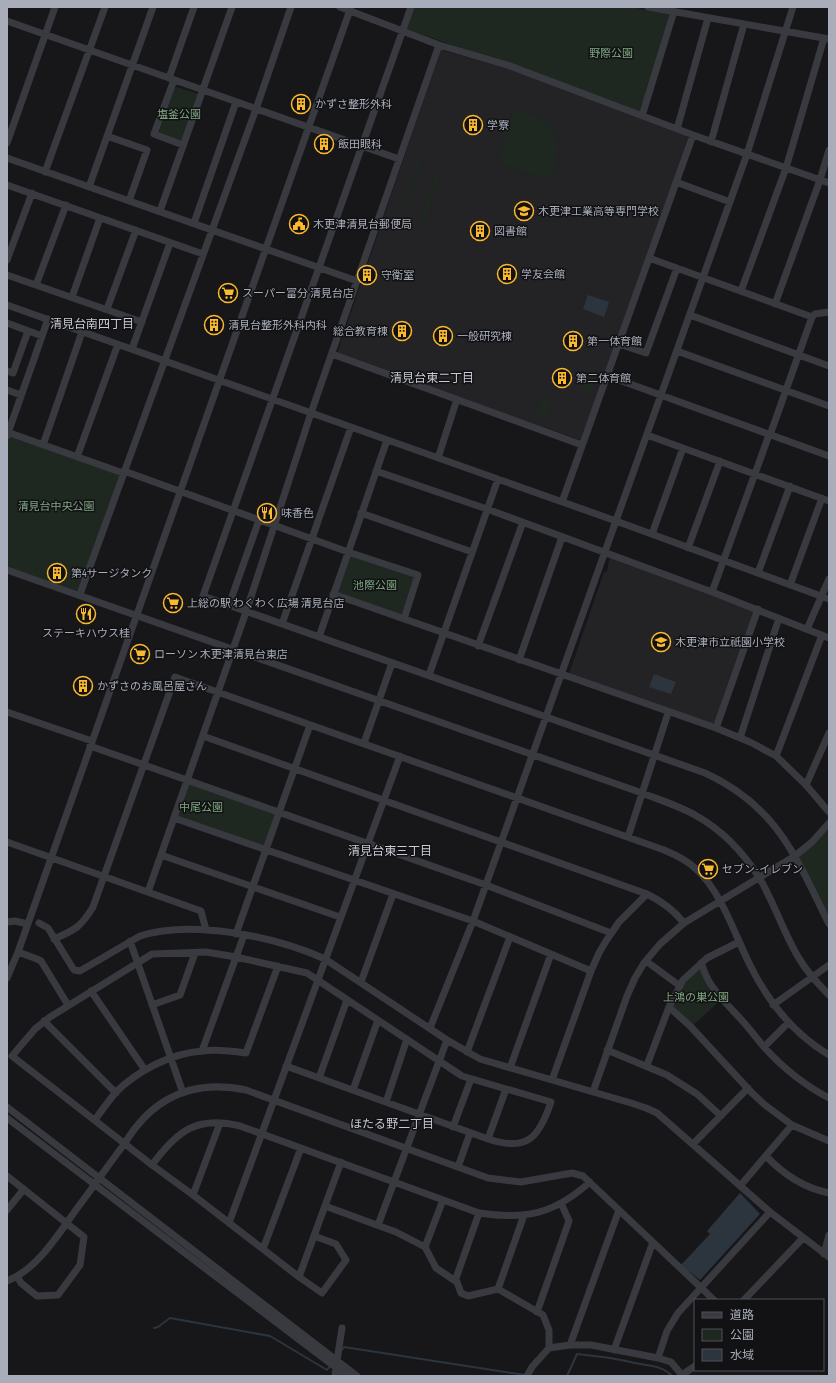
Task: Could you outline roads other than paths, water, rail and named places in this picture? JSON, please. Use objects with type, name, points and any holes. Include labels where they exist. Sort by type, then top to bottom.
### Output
[{"type":"street","points":[[7,143],[55,7]]},
{"type":"street","points":[[45,172],[106,7]]},
{"type":"street","points":[[89,187],[153,7]]},
{"type":"street","points":[[183,145],[154,134],[194,7]]},
{"type":"street","points":[[160,211],[232,7]]},
{"type":"street","points":[[80,594],[256,109],[291,7]]},
{"type":"street","points":[[340,7],[350,9],[439,45],[510,66],[711,142],[829,183]]},
{"type":"street","points":[[411,7],[203,596],[546,716],[705,773],[719,780],[744,796],[765,815],[779,831],[795,856],[829,924]]},
{"type":"street","points":[[648,7],[676,10],[708,18],[827,38],[786,168],[741,291]]},
{"type":"street","points":[[430,1028],[486,885],[690,315],[747,154],[793,7]]},
{"type":"street","points":[[7,978],[28,924],[350,9]]},
{"type":"street","points":[[642,116],[676,10]]},
{"type":"street","points":[[676,129],[708,18]]},
{"type":"street","points":[[7,21],[399,159]]},
{"type":"street","points":[[711,142],[744,24]]},
{"type":"street","points":[[148,892],[246,612],[311,413],[439,45]]},
{"type":"street","points":[[194,223],[236,102]]},
{"type":"street","points":[[562,502],[693,135]]},
{"type":"street","points":[[107,136],[147,150],[129,201]]},
{"type":"street","points":[[775,304],[820,180],[829,150]]},
{"type":"street","points":[[7,158],[357,281]]},
{"type":"street","points":[[676,182],[730,202]]},
{"type":"street","points":[[7,184],[203,254]]},
{"type":"street","points":[[7,260],[32,193]]},
{"type":"street","points":[[36,285],[66,205]]},
{"type":"street","points":[[72,297],[100,218]]},
{"type":"street","points":[[107,309],[136,230]]},
{"type":"street","points":[[132,349],[170,243]]},
{"type":"street","points":[[650,258],[812,317]]},
{"type":"street","points":[[619,344],[646,353],[677,268]]},
{"type":"street","points":[[7,275],[142,322]]},
{"type":"street","points":[[7,305],[616,521],[829,599]]},
{"type":"street","points":[[712,592],[787,391],[812,317],[816,314],[829,312]]},
{"type":"street","points":[[690,315],[829,366]]},
{"type":"street","points":[[48,319],[7,434],[180,491],[274,526],[418,576],[404,619]]},
{"type":"street","points":[[7,323],[42,336]]},
{"type":"street","points":[[7,371],[13,373],[28,331]]},
{"type":"street","points":[[43,445],[82,332]]},
{"type":"street","points":[[78,457],[118,344]]},
{"type":"street","points":[[677,351],[829,406]]},
{"type":"street","points":[[332,354],[582,445]]},
{"type":"street","points":[[608,376],[829,456]]},
{"type":"street","points":[[7,390],[21,395]]},
{"type":"street","points":[[438,458],[457,399]]},
{"type":"street","points":[[282,624],[351,427]]},
{"type":"street","points":[[646,435],[826,500],[790,585]]},
{"type":"street","points":[[319,637],[387,440]]},
{"type":"street","points":[[652,534],[683,448]]},
{"type":"street","points":[[688,548],[720,461]]},
{"type":"street","points":[[376,471],[523,522],[758,609],[826,636],[776,756]]},
{"type":"street","points":[[429,676],[498,479]]},
{"type":"street","points":[[758,573],[790,486]]},
{"type":"street","points":[[361,514],[472,552]]},
{"type":"street","points":[[229,605],[258,520]]},
{"type":"street","points":[[478,646],[523,522]]},
{"type":"street","points":[[519,660],[562,537]]},
{"type":"street","points":[[7,570],[80,594],[642,793],[696,816],[722,833],[741,853],[760,879],[799,959],[812,977],[829,995]]},
{"type":"street","points":[[807,628],[829,579]]},
{"type":"street","points":[[333,594],[668,713],[716,728],[761,747],[776,756],[806,785],[829,812]]},
{"type":"street","points":[[716,728],[758,609]]},
{"type":"street","points":[[740,738],[779,618]]},
{"type":"street","points":[[364,743],[392,663]]},
{"type":"street","points":[[54,939],[72,932],[84,922],[93,906],[175,677],[628,837],[664,850],[686,861],[704,876],[711,885],[754,973],[774,1005],[788,1023],[829,1055]]},
{"type":"street","points":[[7,712],[144,765],[486,885],[611,933]]},
{"type":"street","points":[[628,837],[668,713]]},
{"type":"street","points":[[236,934],[310,725]]},
{"type":"street","points":[[806,785],[829,733]]},
{"type":"street","points":[[203,736],[647,894],[670,908],[684,923]]},
{"type":"street","points":[[229,1223],[400,756]]},
{"type":"street","points":[[174,818],[472,921],[591,971]]},
{"type":"street","points":[[593,1092],[607,1050],[635,978],[646,961],[660,944],[684,923],[760,879],[795,856],[812,842],[829,823]]},
{"type":"street","points":[[7,842],[201,911],[206,930]]},
{"type":"street","points":[[161,856],[340,917]]},
{"type":"street","points":[[361,982],[393,894]]},
{"type":"street","points":[[552,1080],[591,971],[611,933],[629,911],[647,894]]},
{"type":"street","points":[[7,922],[15,921],[28,924]]},
{"type":"street","points":[[39,923],[48,928],[76,971],[80,971],[130,941],[149,933],[206,930],[244,935],[294,946],[325,959],[447,1040],[480,1059],[651,1110],[668,1122],[770,1212],[827,1255],[829,1235]]},
{"type":"street","points":[[202,1051],[244,935]]},
{"type":"street","points":[[467,1052],[510,937]]},
{"type":"street","points":[[130,941],[183,1093]]},
{"type":"street","points":[[647,1065],[669,1007],[684,980],[707,958],[739,942]]},
{"type":"street","points":[[18,952],[37,958],[41,961],[68,1005]]},
{"type":"street","points":[[286,1066],[453,1127],[508,1145],[517,1144],[534,1136],[544,1121],[551,1102],[462,1076],[307,973],[236,957],[206,952],[152,954],[44,1021],[35,1029],[12,1056],[152,1165],[322,1293],[346,1260],[336,1244],[314,1236]]},
{"type":"street","points":[[152,1005],[180,996],[195,953]]},
{"type":"street","points":[[510,1068],[551,954]]},
{"type":"street","points":[[646,961],[680,986]]},
{"type":"street","points":[[701,964],[710,983],[764,1047],[785,1068],[799,1079],[829,1098]]},
{"type":"street","points":[[774,1005],[829,965]]},
{"type":"street","points":[[95,1120],[116,1093],[132,1078],[145,1070],[171,1059],[202,1051],[246,1053],[278,966]]},
{"type":"street","points":[[91,991],[145,1070]]},
{"type":"street","points":[[319,1078],[347,1000]]},
{"type":"street","points":[[669,1007],[691,1027],[748,1088],[770,1108],[792,1125],[829,1141]]},
{"type":"street","points":[[353,1090],[378,1020]]},
{"type":"street","points":[[44,1021],[116,1093]]},
{"type":"street","points":[[764,1047],[788,1023]]},
{"type":"street","points":[[386,1102],[407,1039]]},
{"type":"street","points":[[378,1225],[447,1040]]},
{"type":"street","points":[[607,1050],[667,1074],[697,1094],[721,1116]]},
{"type":"street","points":[[453,1127],[471,1078]]},
{"type":"street","points":[[7,1281],[17,1276],[39,1259],[100,1178],[140,1120],[168,1099],[205,1087],[216,1086],[246,1090],[488,1178],[521,1182],[572,1174],[583,1176],[713,1299]]},
{"type":"street","points":[[693,1144],[748,1088]]},
{"type":"street","points":[[488,1139],[506,1089]]},
{"type":"street","points":[[7,1107],[337,1364],[347,1376]]},
{"type":"street","points":[[7,1118],[94,1185],[337,1364],[357,1376]]},
{"type":"street","points":[[152,1165],[167,1145],[182,1132],[200,1125],[220,1123],[240,1126],[479,1213],[506,1216],[524,1215],[548,1210],[570,1198],[590,1182]]},
{"type":"street","points":[[193,1195],[220,1123]]},
{"type":"street","points":[[740,1186],[792,1125]]},
{"type":"street","points":[[458,1167],[470,1133]]},
{"type":"street","points":[[263,1249],[301,1148]]},
{"type":"street","points":[[766,1156],[776,1167],[789,1176],[816,1190],[829,1193]]},
{"type":"street","points":[[299,1276],[342,1162]]},
{"type":"street","points":[[7,1176],[24,1188],[84,1238],[80,1265],[58,1295],[37,1296],[21,1283],[17,1276]]},
{"type":"street","points":[[7,1210],[24,1188]]},
{"type":"street","points":[[426,1247],[443,1200]]},
{"type":"street","points":[[537,1312],[569,1221],[561,1203]]},
{"type":"street","points":[[325,1206],[396,1232],[426,1247],[436,1268],[455,1280],[461,1293],[468,1296],[498,1288],[543,1315],[549,1330],[549,1348]]},
{"type":"street","points":[[570,1345],[619,1210]]},
{"type":"street","points":[[658,1358],[663,1341],[678,1313],[770,1212]]},
{"type":"street","points":[[455,1280],[479,1213]]},
{"type":"street","points":[[498,1288],[524,1215]]},
{"type":"street","points":[[745,1299],[803,1238]]},
{"type":"street","points":[[614,1350],[653,1242]]},
{"type":"street","points":[[335,1376],[342,1328]]},
{"type":"street","points":[[527,1376],[532,1367],[549,1348],[570,1345],[591,1345],[658,1358],[671,1362],[682,1375],[694,1367]]},
{"type":"water","points":[[588,295],[609,302],[604,317],[583,309]]},
{"type":"water","points":[[654,674],[676,682],[671,694],[649,687]]},
{"type":"water","points":[[740,1193],[760,1214],[700,1280],[681,1265],[710,1234],[707,1231]]},
{"type":"waterway","points":[[154,1328],[158,1327],[170,1318],[270,1336],[327,1370],[330,1366]]},
{"type":"waterway","points":[[341,1351],[344,1347],[525,1375]]},
{"type":"waterway","points":[[567,1376],[577,1354],[613,1358],[655,1366],[668,1372],[672,1376]]},
{"type":"place","name":"かずさ整形外科","points":[[301,104]]},
{"type":"place","name":"学寮","points":[[473,125]]},
{"type":"place","name":"飯田眼科","points":[[324,144]]},
{"type":"place","name":"木更津工業高等専門学校","points":[[524,211]]},
{"type":"place","name":"木更津清見台郵便局","points":[[299,224]]},
{"type":"place","name":"図書館","points":[[480,231]]},
{"type":"place","name":"学友会館","points":[[507,274]]},
{"type":"place","name":"守衛室","points":[[367,275]]},
{"type":"place","name":"スーパー富分 清見台店","points":[[228,293]]},
{"type":"place","name":"清見台整形外科内科","points":[[214,325]]},
{"type":"place","name":"総合教育棟","points":[[402,331]]},
{"type":"place","name":"一般研究棟","points":[[443,336]]},
{"type":"place","name":"第一体育館","points":[[573,341]]},
{"type":"place","name":"第二体育館","points":[[562,378]]},
{"type":"place","name":"味香色","points":[[267,513]]},
{"type":"place","name":"第4サージタンク","points":[[57,573]]},
{"type":"place","name":"上総の駅 わくわく広場 清見台店","points":[[173,603]]},
{"type":"place","name":"ステーキハウス桂","points":[[86,614]]},
{"type":"place","name":"木更津市立祇園小学校","points":[[661,642]]},
{"type":"place","name":"ローソン 木更津清見台東店","points":[[140,654]]},
{"type":"place","name":"かずさのお風呂屋さん","points":[[83,686]]},
{"type":"place","name":"セブン-イレブン","points":[[708,869]]},
{"type":"district","name":"清見台南四丁目","points":[[92,324]]},
{"type":"district","name":"清見台東二丁目","points":[[432,378]]},
{"type":"district","name":"清見台東三丁目","points":[[390,851]]},
{"type":"district","name":"ほたる野二丁目","points":[[392,1124]]},
{"type":"park label","name":"野際公園","points":[[611,53]]},
{"type":"park label","name":"塩釜公園","points":[[179,114]]},
{"type":"park label","name":"清見台中央公園","points":[[56,506]]},
{"type":"park label","name":"池際公園","points":[[375,585]]},
{"type":"park label","name":"中尾公園","points":[[201,807]]},
{"type":"park label","name":"上鴻の巣公園","points":[[696,997]]}]
